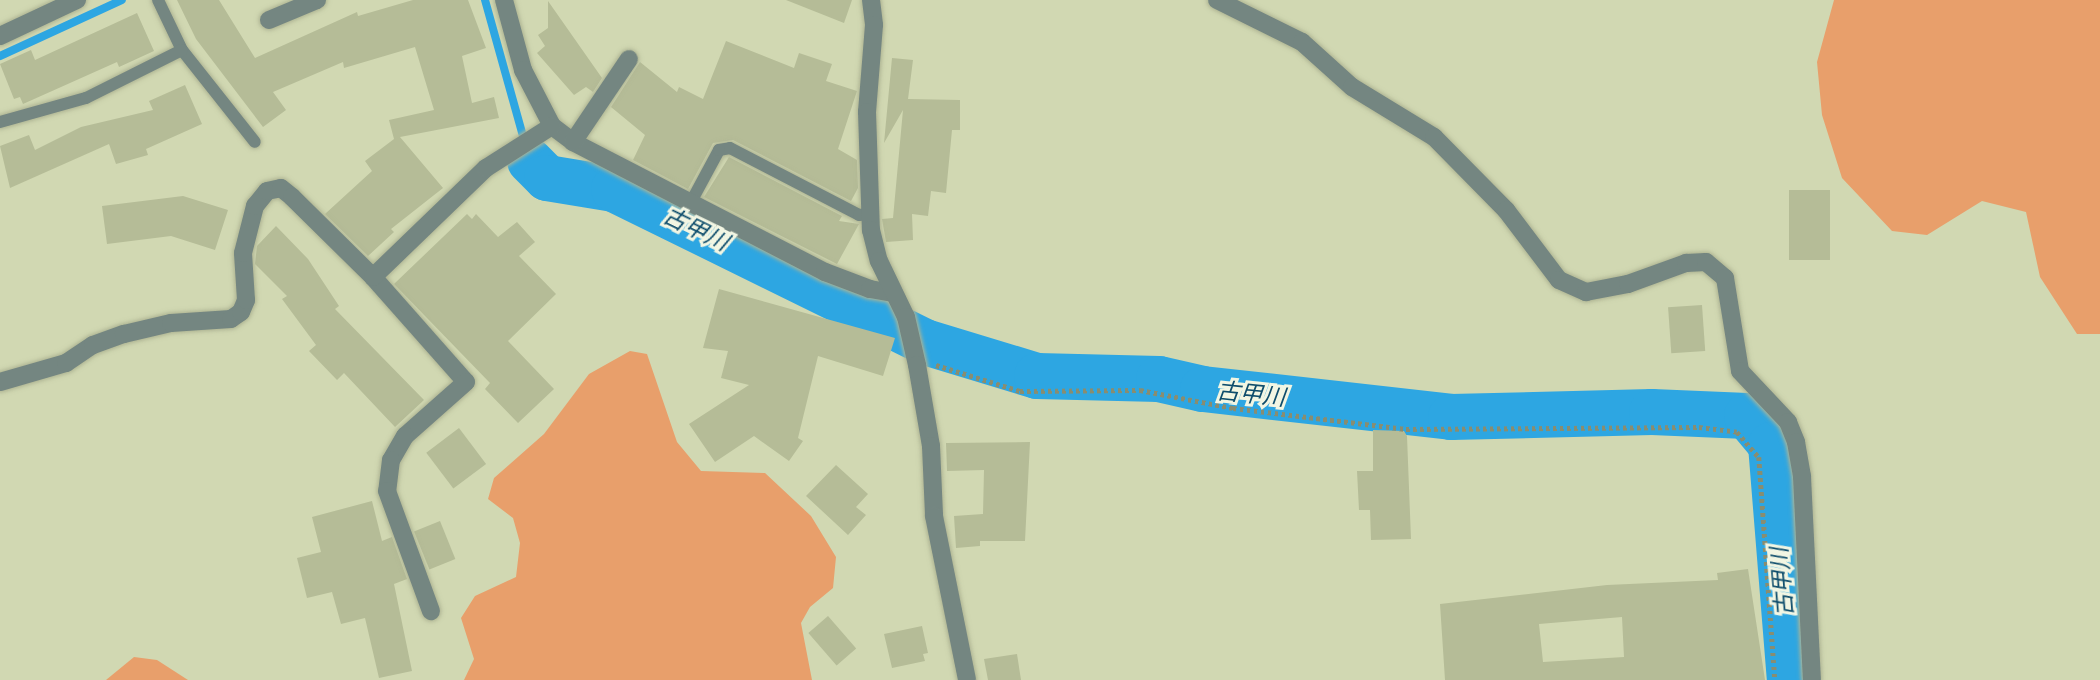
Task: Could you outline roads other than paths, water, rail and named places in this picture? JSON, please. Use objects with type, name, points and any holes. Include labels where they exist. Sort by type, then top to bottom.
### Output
[{"type":"street","points":[[0,36],[77,0]]},
{"type":"street","points":[[269,20],[317,0]]},
{"type":"street","points":[[504,0],[523,70],[552,125],[573,142],[825,272],[894,293]]},
{"type":"street","points":[[871,0],[874,25],[867,112],[871,214],[878,261],[906,317],[917,365],[931,446],[934,516],[967,680]]},
{"type":"street","points":[[1217,0],[1302,43],[1352,88],[1434,137],[1506,209],[1559,280],[1586,292],[1696,262],[1706,262],[1725,278],[1740,371],[1788,422],[1796,442],[1802,477],[1812,680]]},
{"type":"street","points":[[573,142],[629,59]]},
{"type":"street","points":[[373,277],[485,168],[552,125]]},
{"type":"street","points":[[0,382],[66,363],[93,345],[124,334],[171,323],[230,319],[241,312],[246,300],[243,253],[255,206],[267,191],[281,188],[373,277],[467,382],[405,436],[391,460],[387,491],[431,611]]},
{"type":"lane","points":[[158,0],[182,50],[256,142]]},
{"type":"lane","points":[[0,122],[86,98],[182,50]]},
{"type":"lane","points":[[691,202],[719,150],[730,148],[859,215],[871,214]]},
{"type":"waterway","points":[[0,56],[122,0]]},
{"type":"waterway","points":[[485,0],[530,161]]},
{"type":"waterway","name":"古甲川","points":[[530,161],[547,178],[614,189],[925,342],[1037,376],[1159,379],[1203,389],[1451,417],[1652,412],[1747,416],[1771,445],[1790,680]]}]
